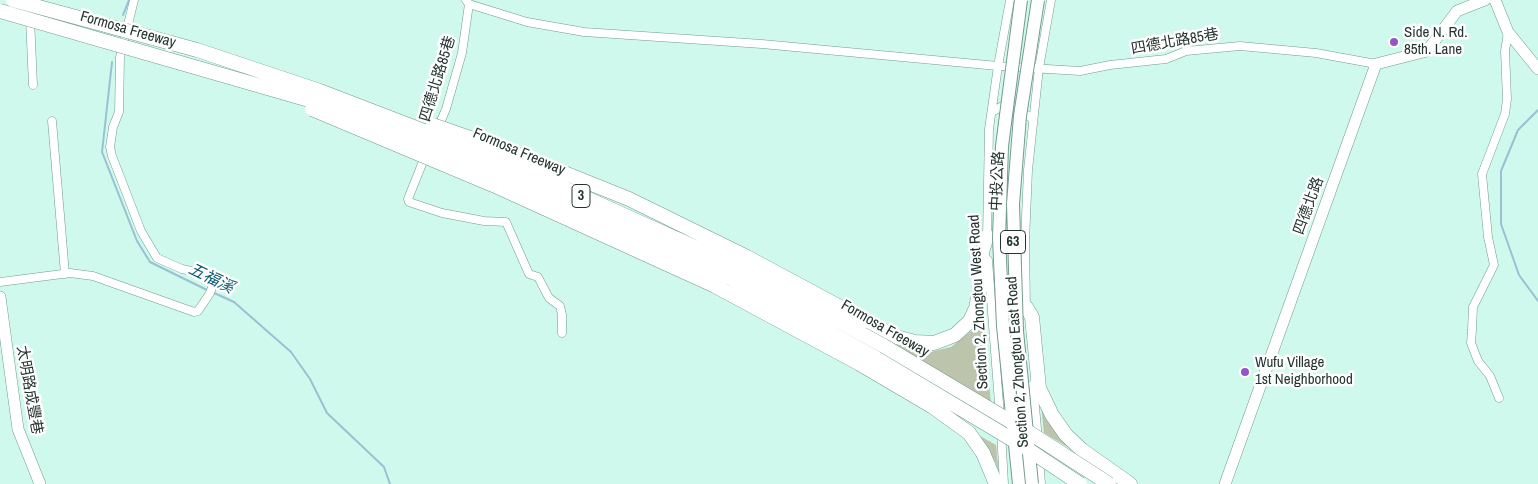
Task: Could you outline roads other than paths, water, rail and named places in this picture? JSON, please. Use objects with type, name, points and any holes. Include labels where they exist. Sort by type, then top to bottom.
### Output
[{"type":"highway","name":"Formosa Freeway","points":[[13,0],[197,50],[320,90],[515,166],[739,267],[884,346],[1030,433],[1109,484]]},
{"type":"highway","name":"Formosa Freeway","points":[[0,11],[323,104],[491,169],[732,279],[876,358],[1023,446],[1080,484]]},
{"type":"highway","points":[[320,90],[397,112],[480,141],[629,199],[747,257],[896,337],[914,342],[934,343],[960,332],[970,321],[976,308],[981,284],[982,252],[987,236]]},
{"type":"highway","points":[[291,96],[316,112],[485,181],[715,286],[852,360],[933,407],[968,433],[983,453],[996,484]]},
{"type":"highway","points":[[1026,307],[1032,317],[1039,388],[1056,422],[1082,450],[1130,484]]},
{"type":"main road","name":"中投公路","points":[[1019,484],[1003,326],[999,238],[1002,146],[1021,0]]},
{"type":"main road","name":"中投公路","points":[[1032,484],[1017,331],[1013,204],[1020,116],[1038,0]]},
{"type":"street","points":[[28,0],[33,35],[33,85]]},
{"type":"street","points":[[0,282],[65,274],[93,276],[115,282],[194,312],[198,311],[210,294],[215,279],[218,277],[182,268],[156,258],[141,231],[110,147],[119,112],[118,70],[134,0]]},
{"type":"street","name":"Section 2, Zhongtou West Road","points":[[1004,484],[987,236],[989,129],[1010,0]]},
{"type":"street","name":"Section 2, Zhongtou East Road","points":[[1041,484],[1026,307],[1025,241],[1028,170],[1033,119],[1039,68],[1052,0]]},
{"type":"street","points":[[1376,64],[1427,51],[1457,11],[1485,0]]},
{"type":"street","points":[[1495,0],[1508,32],[1538,69]]},
{"type":"street","name":"四德北路85巷","points":[[562,333],[560,306],[549,298],[538,277],[529,274],[506,222],[484,221],[442,213],[409,202],[408,199],[446,109],[462,53],[468,2],[527,22],[584,32],[762,44],[1080,72],[1110,65],[1166,59],[1186,51],[1240,46],[1316,53],[1376,64]]},
{"type":"street","points":[[1499,398],[1490,376],[1478,361],[1471,343],[1472,307],[1494,265],[1488,237],[1482,174],[1505,114],[1507,99],[1505,51],[1508,32]]},
{"type":"street","name":"四德北路","points":[[1225,484],[1376,64]]},
{"type":"street","points":[[992,112],[1004,105],[1012,106],[1033,119]]},
{"type":"street","points":[[52,121],[65,274]]},
{"type":"street","name":"太明路成豐巷","points":[[0,297],[18,429],[40,484]]},
{"type":"waterway","name":"五福溪","points":[[123,15],[129,0]]},
{"type":"waterway","name":"五福溪","points":[[112,62],[102,152],[137,241],[150,262],[207,290]]},
{"type":"waterway","points":[[1538,110],[1518,130],[1501,171],[1501,224],[1519,275],[1538,301]]},
{"type":"waterway","name":"五福溪","points":[[212,292],[234,302],[291,352],[310,379],[327,413],[384,467],[390,484]]},
{"type":"place","name":"Side N. Rd. 85th. Lane","points":[[1394,42]]},
{"type":"place","name":"Wufu Village 1st Neighborhood","points":[[1245,372]]}]
